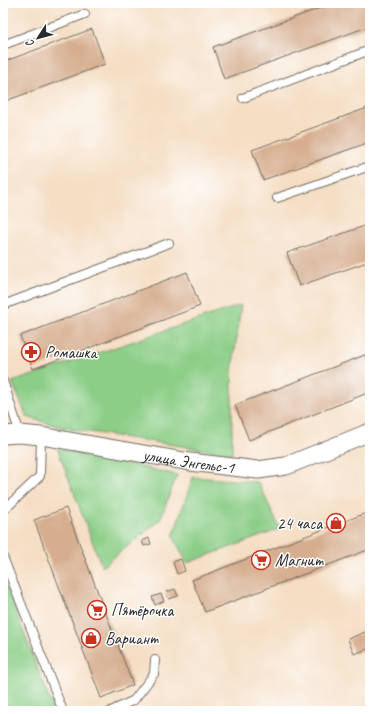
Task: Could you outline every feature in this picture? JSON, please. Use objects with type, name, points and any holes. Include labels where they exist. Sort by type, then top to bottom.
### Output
[{"type":"street","name":"улица Энгельс-1","points":[[3,435],[20,434],[41,436],[190,462],[258,470],[286,466],[370,432]]},
{"type":"lane","points":[[3,45],[85,14]]},
{"type":"lane","points":[[243,98],[370,50]]},
{"type":"lane","points":[[277,198],[370,166]]},
{"type":"lane","points":[[3,306],[169,243]]},
{"type":"lane","points":[[3,381],[20,434]]},
{"type":"lane","points":[[3,511],[40,476],[41,436]]},
{"type":"lane","points":[[3,556],[63,711]]},
{"type":"lane","points":[[111,711],[134,700],[154,674],[155,660]]},
{"type":"green space","points":[[241,305],[232,372],[232,454],[64,428],[27,417],[12,382]]},
{"type":"green space","points":[[57,448],[177,475],[160,520],[102,567]]},
{"type":"green space","points":[[193,477],[258,482],[280,529],[187,563],[173,536]]},
{"type":"green space","points":[[3,578],[54,711],[3,711]]},
{"type":"building","points":[[334,3],[370,3],[370,26],[224,79],[213,47]]},
{"type":"building","points":[[92,29],[105,64],[3,102],[3,62]]},
{"type":"building","points":[[370,107],[370,142],[263,180],[252,150]]},
{"type":"building","points":[[370,224],[370,261],[299,286],[287,253]]},
{"type":"building","points":[[187,272],[200,306],[33,369],[20,336]]},
{"type":"building","points":[[370,353],[370,392],[249,440],[235,405]]},
{"type":"building","points":[[66,508],[133,685],[101,698],[34,520]]},
{"type":"building","points":[[366,513],[370,523],[370,549],[205,612],[192,580]]},
{"type":"building","points":[[149,538],[151,544],[144,546],[142,541]]},
{"type":"building","points":[[181,559],[185,571],[177,574],[173,562]]},
{"type":"building","points":[[175,589],[178,596],[169,599],[166,592]]},
{"type":"building","points":[[161,594],[164,601],[155,605],[152,597]]},
{"type":"building","points":[[370,630],[370,648],[354,654],[348,639]]},
{"type":"place","name":"Ромашка","points":[[31,352]]},
{"type":"place","name":"24 часа","points":[[336,523]]},
{"type":"place","name":"Магнит","points":[[261,560]]},
{"type":"place","name":"Пятёрочка","points":[[97,610]]},
{"type":"place","name":"Вариант","points":[[91,638]]}]
